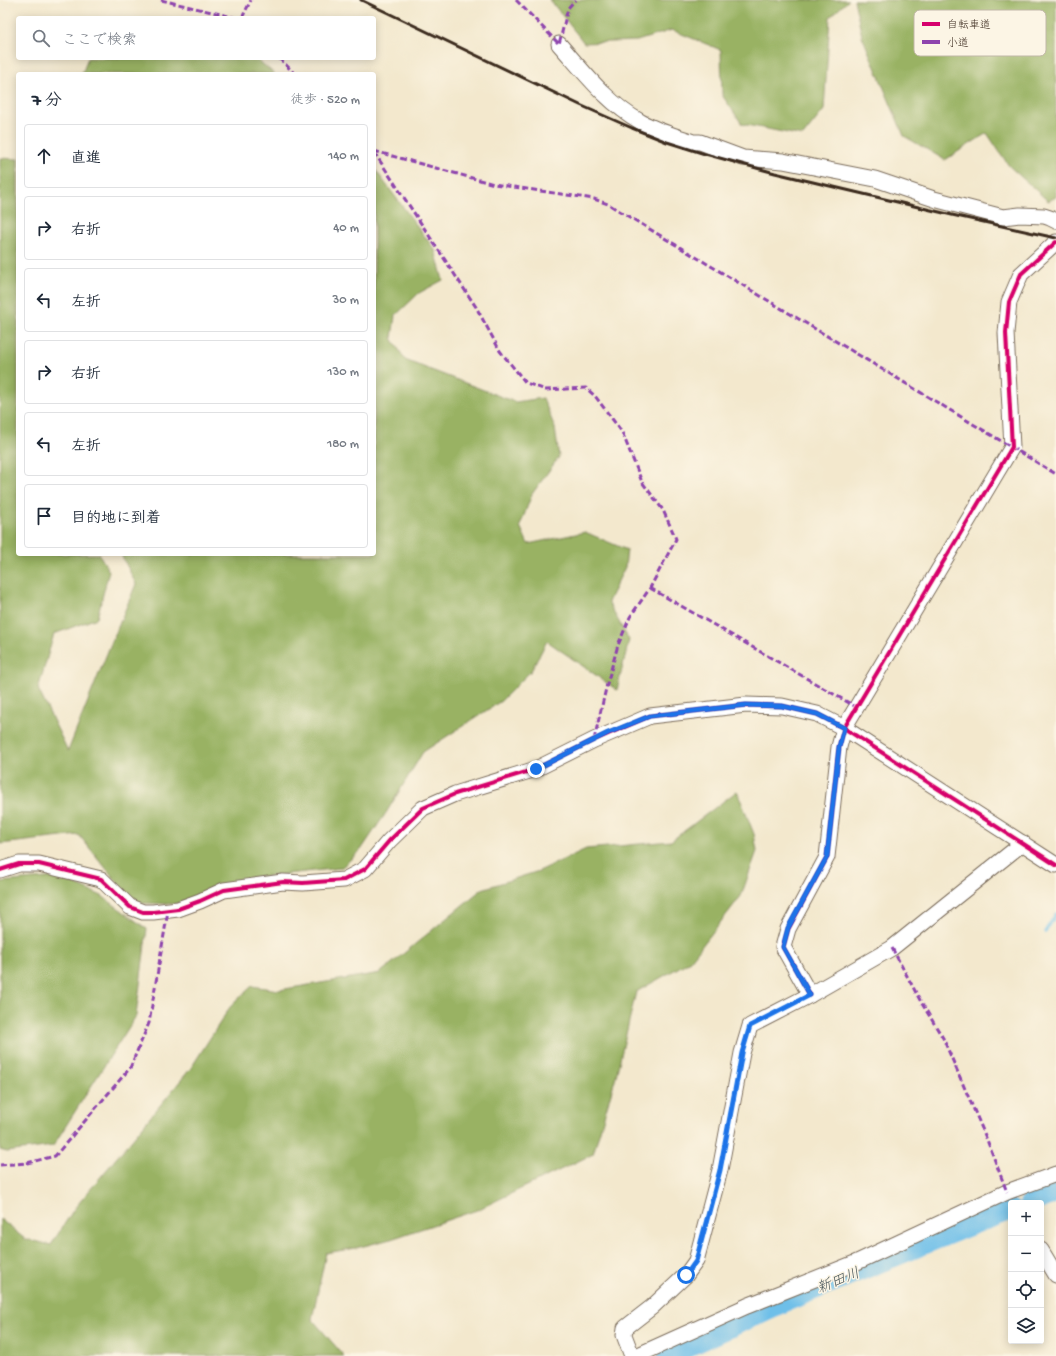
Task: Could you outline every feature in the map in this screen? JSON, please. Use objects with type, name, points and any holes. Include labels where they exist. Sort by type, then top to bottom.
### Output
[{"type":"street","points":[[559,44],[607,98],[620,108],[651,127],[693,142],[700,142],[743,158],[783,161],[875,180],[934,199],[1003,217],[1020,215],[1044,216],[1056,221]]},
{"type":"street","points":[[810,995],[783,947],[788,928],[827,857],[839,747],[844,728],[1012,447],[1006,333],[1009,302],[1021,274],[1056,242]]},
{"type":"street","points":[[0,870],[19,864],[39,864],[101,879],[130,907],[143,912],[178,909],[224,890],[283,882],[303,883],[344,880],[365,869],[423,808],[455,794],[536,769],[601,736],[650,716],[746,705],[782,706],[817,714],[844,728],[1056,865]]},
{"type":"street","points":[[632,1356],[624,1335],[625,1328],[652,1307],[686,1275],[696,1261],[720,1170],[742,1053],[750,1026],[810,995],[892,948],[1023,843]]},
{"type":"street","points":[[636,1356],[747,1306],[855,1263],[1010,1197],[1056,1174]]},
{"type":"street","points":[[1044,1255],[1056,1275]]},
{"type":"green space","points":[[550,0],[849,0],[830,17],[824,110],[803,136],[742,124],[722,95],[721,50],[672,30],[637,41],[584,43]]},
{"type":"green space","points":[[854,0],[1056,0],[1056,197],[1048,201],[1009,166],[987,133],[945,160],[904,136],[862,36]]},
{"type":"green space","points":[[87,60],[258,60],[272,72],[83,72]]},
{"type":"green space","points":[[0,158],[16,159],[16,556],[100,556],[109,571],[97,618],[54,634],[38,689],[68,751],[136,584],[122,556],[376,556],[376,171],[435,250],[443,280],[419,293],[395,316],[392,338],[405,360],[515,402],[543,398],[555,428],[559,457],[532,494],[520,526],[528,544],[585,532],[627,550],[625,567],[608,602],[629,640],[617,690],[547,641],[531,671],[501,701],[423,752],[386,813],[361,850],[341,868],[251,878],[175,904],[134,903],[79,835],[0,844]]},
{"type":"green space","points":[[737,791],[754,834],[757,851],[741,896],[690,961],[636,992],[616,1076],[593,1154],[477,1210],[391,1239],[356,1248],[326,1253],[312,1319],[344,1356],[0,1356],[0,1219],[25,1239],[51,1245],[74,1209],[191,1068],[230,1007],[252,986],[279,990],[380,973],[482,889],[539,871],[586,849],[671,841]]},
{"type":"green space","points":[[58,877],[102,896],[147,929],[136,1016],[53,1146],[7,1152],[0,1150],[0,882]]},
{"type":"waterway","points":[[1045,932],[1056,914]]},
{"type":"waterway","name":"新田川","points":[[1038,1200],[1056,1191]]},
{"type":"waterway","name":"新田川","points":[[668,1356],[779,1304],[975,1223],[1008,1211]]},
{"type":"railway","points":[[361,0],[580,105],[667,142],[775,173],[1056,238]]},
{"type":"marked path","points":[[161,0],[229,16]]},
{"type":"marked path","points":[[243,16],[251,0]]},
{"type":"marked path","points":[[516,0],[559,44],[568,8],[575,0]]},
{"type":"marked path","points":[[281,60],[293,72]]},
{"type":"marked path","points":[[376,152],[494,184],[594,199],[608,204],[1056,474]]},
{"type":"marked path","points":[[376,155],[476,307],[500,351],[526,383],[546,390],[586,388],[595,396],[622,432],[642,482],[663,510],[676,539],[650,588],[630,617],[618,645],[594,740]]},
{"type":"marked path","points":[[650,588],[856,707]]},
{"type":"marked path","points":[[0,1165],[27,1163],[55,1156],[130,1068],[149,1023],[168,911]]},
{"type":"marked path","points":[[892,948],[921,1002],[943,1038],[987,1140],[1007,1192]]},
{"type":"cycle path","points":[[810,995],[783,947],[788,929],[827,857],[839,747],[844,728],[1012,447],[1006,333],[1009,302],[1021,274],[1056,242]]},
{"type":"cycle path","points":[[0,870],[19,864],[39,864],[101,879],[130,907],[143,912],[178,909],[224,890],[283,882],[303,883],[344,880],[365,869],[389,841],[423,808],[455,794],[536,769],[594,740],[650,716],[746,705],[782,706],[817,714],[844,728],[1056,865]]},
{"type":"route","points":[[536,769],[608,733],[650,716],[746,705],[782,706],[817,714],[844,728],[839,747],[827,857],[788,928],[783,947],[810,995],[750,1026],[742,1053],[720,1170],[696,1261],[686,1275]]}]
